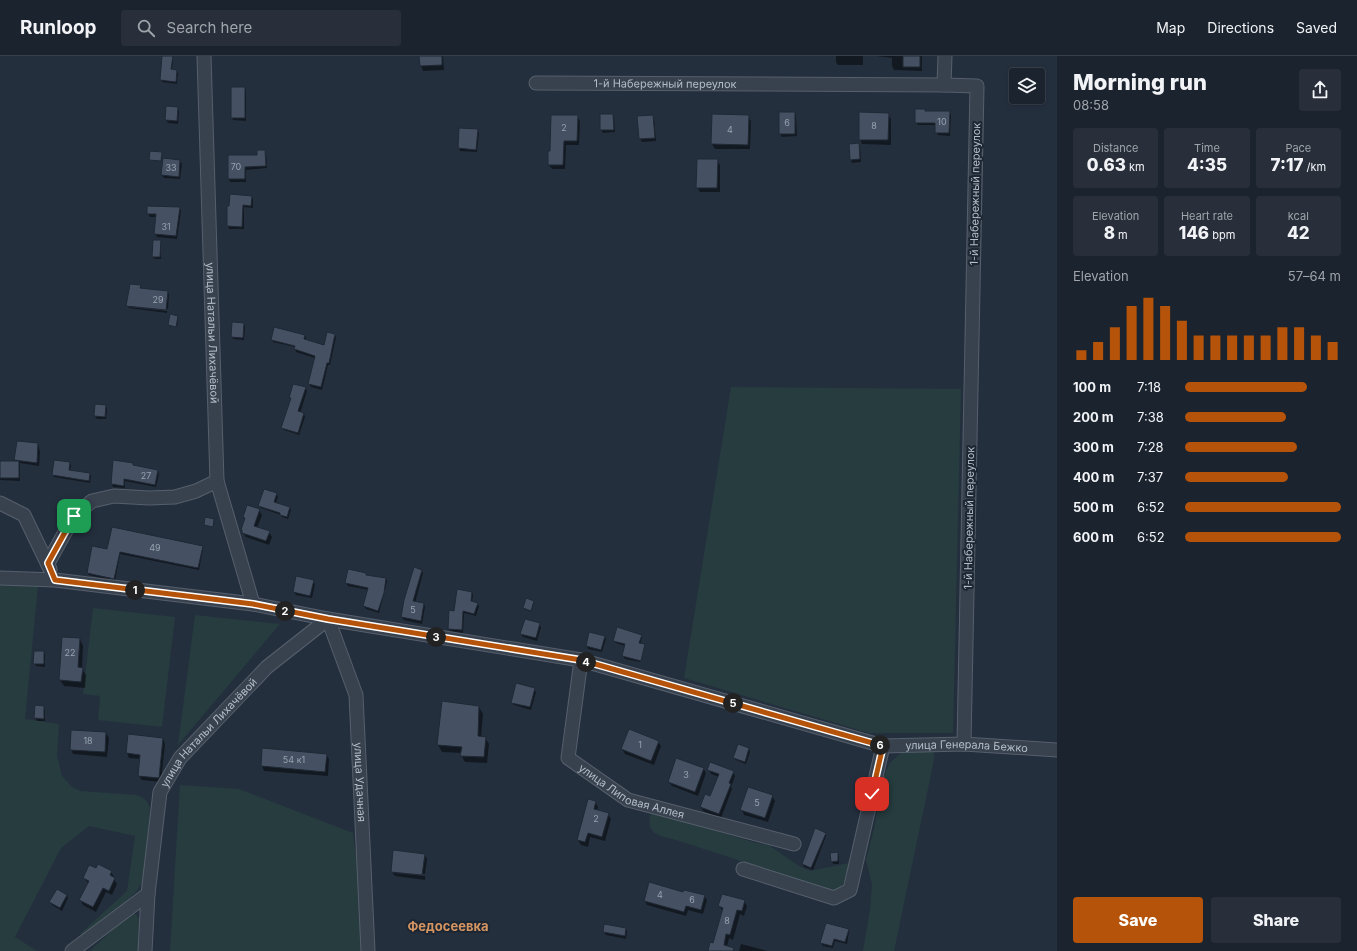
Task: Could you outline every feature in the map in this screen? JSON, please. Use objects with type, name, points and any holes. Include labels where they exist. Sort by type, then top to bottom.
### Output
[{"type":"street","name":"улица Натальи Лихачёвой","points":[[204,56],[217,481],[253,604]]},
{"type":"street","points":[[944,56],[944,84]]},
{"type":"street","name":"1-й Набережный переулок","points":[[536,83],[944,84],[977,86],[964,744]]},
{"type":"street","points":[[48,563],[74,516],[92,500],[114,496],[149,498],[175,496],[196,491],[217,481]]},
{"type":"street","points":[[0,503],[24,515],[55,580]]},
{"type":"street","name":"улица Генерала Бежко","points":[[0,578],[55,580],[253,604],[328,619],[581,660],[883,746],[964,744],[1057,750]]},
{"type":"street","name":"улица Натальи Лихачёвой","points":[[145,951],[148,894],[160,792],[180,758],[267,667],[328,619]]},
{"type":"street","name":"улица Удачная","points":[[328,619],[356,695],[368,951]]},
{"type":"street","name":"улица Липовая Аллея","points":[[581,660],[568,758],[628,800],[794,844]]},
{"type":"street","points":[[743,869],[834,898],[850,890],[883,746]]},
{"type":"street","points":[[72,951],[148,894]]},
{"type":"green space","points":[[731,387],[961,389],[953,733],[869,733],[684,678]]},
{"type":"green space","points":[[0,583],[38,586],[25,719],[59,724],[57,756],[62,776],[72,787],[80,791],[139,796],[148,802],[150,811],[143,881],[136,892],[85,937],[80,934],[127,891],[135,836],[89,826],[61,848],[15,937],[37,951],[0,951]]},
{"type":"green space","points":[[93,608],[175,617],[162,727],[98,720],[100,696],[83,694]]},
{"type":"green space","points":[[195,615],[280,624],[178,745]]},
{"type":"green space","points":[[926,749],[934,753],[934,760],[894,951],[863,951],[870,910],[872,884],[866,860],[875,825],[882,780],[890,763],[903,751]]},
{"type":"green space","points":[[180,785],[239,789],[353,833],[368,951],[170,951]]},
{"type":"green space","points":[[651,813],[770,846],[799,866],[810,871],[849,863],[848,875],[839,891],[824,888],[657,834],[651,829]]},
{"type":"green space","points":[[129,914],[136,914],[139,919],[138,951],[90,951]]},
{"type":"building","points":[[162,56],[173,56],[171,69],[177,70],[176,82],[160,80]]},
{"type":"building","points":[[419,56],[442,56],[442,65],[420,66]]},
{"type":"building","points":[[903,56],[920,56],[920,67],[903,67]]},
{"type":"building","points":[[231,87],[245,87],[245,118],[231,118]]},
{"type":"building","points":[[166,106],[178,107],[177,121],[165,120]]},
{"type":"building","points":[[915,109],[925,109],[925,111],[950,111],[949,133],[935,133],[935,123],[915,123]]},
{"type":"building","points":[[779,112],[795,112],[795,134],[779,134]]},
{"type":"building","points":[[859,112],[889,113],[888,140],[859,140]]},
{"type":"building","points":[[600,114],[613,114],[614,130],[600,130]]},
{"type":"building","points":[[712,114],[749,115],[748,145],[711,144]]},
{"type":"building","points":[[551,115],[578,115],[577,141],[564,141],[563,165],[548,165]]},
{"type":"building","points":[[653,115],[655,138],[639,139],[637,116]]},
{"type":"building","points":[[459,128],[478,129],[476,150],[458,148]]},
{"type":"building","points":[[859,143],[860,159],[850,160],[849,144]]},
{"type":"building","points":[[257,150],[265,150],[266,166],[245,167],[245,179],[228,179],[228,155],[257,155]]},
{"type":"building","points":[[150,151],[162,152],[161,161],[149,160]]},
{"type":"building","points":[[163,158],[180,160],[179,177],[161,175]]},
{"type":"building","points":[[697,159],[718,159],[717,188],[696,188]]},
{"type":"building","points":[[230,194],[252,196],[251,206],[243,205],[242,227],[227,226],[227,206],[229,206]]},
{"type":"building","points":[[147,206],[180,207],[176,236],[154,234],[156,214],[147,214]]},
{"type":"building","points":[[153,240],[161,240],[160,257],[152,257]]},
{"type":"building","points":[[130,284],[141,285],[140,288],[168,291],[166,310],[126,306]]},
{"type":"building","points":[[170,314],[178,316],[176,327],[168,325]]},
{"type":"building","points":[[232,322],[244,323],[243,338],[231,337]]},
{"type":"building","points":[[274,327],[305,335],[304,339],[324,345],[327,332],[335,334],[329,363],[327,363],[321,387],[308,384],[315,356],[294,349],[295,346],[271,340]]},
{"type":"building","points":[[293,384],[306,387],[298,411],[304,413],[298,433],[281,428],[291,398],[289,398]]},
{"type":"building","points":[[95,404],[106,405],[105,417],[94,416]]},
{"type":"building","points":[[17,441],[38,443],[37,463],[14,460]]},
{"type":"building","points":[[54,460],[70,462],[69,470],[90,473],[89,481],[52,475]]},
{"type":"building","points":[[113,460],[133,463],[133,465],[158,470],[155,485],[124,479],[124,486],[111,484]]},
{"type":"building","points":[[0,461],[19,461],[19,478],[0,478]]},
{"type":"building","points":[[264,489],[277,493],[274,502],[290,507],[287,517],[280,515],[280,513],[258,506]]},
{"type":"building","points":[[247,505],[260,509],[254,526],[270,531],[266,541],[242,533],[241,530],[245,518],[243,517]]},
{"type":"building","points":[[205,517],[214,519],[213,527],[204,525]]},
{"type":"building","points":[[112,527],[203,546],[198,568],[120,552],[114,579],[87,573],[92,546],[107,549]]},
{"type":"building","points":[[414,567],[422,570],[413,601],[424,603],[421,621],[401,617],[404,600]]},
{"type":"building","points":[[348,569],[366,573],[366,575],[386,578],[384,593],[378,611],[363,606],[368,588],[345,583]]},
{"type":"building","points":[[296,576],[314,580],[310,596],[293,592]]},
{"type":"building","points":[[457,589],[472,592],[471,601],[478,603],[474,614],[463,611],[462,630],[448,629],[449,610],[454,611]]},
{"type":"building","points":[[526,598],[534,601],[531,611],[523,608]]},
{"type":"building","points":[[525,619],[540,623],[536,638],[520,634]]},
{"type":"building","points":[[617,627],[642,635],[639,643],[645,644],[641,661],[622,656],[625,644],[613,641]]},
{"type":"building","points":[[589,632],[605,636],[601,650],[586,646]]},
{"type":"building","points":[[62,637],[80,638],[78,667],[83,668],[81,682],[59,680]]},
{"type":"building","points":[[34,651],[44,651],[44,664],[33,664]]},
{"type":"building","points":[[516,683],[535,688],[530,707],[511,703]]},
{"type":"building","points":[[442,701],[479,706],[478,736],[486,737],[484,757],[460,756],[462,747],[437,745]]},
{"type":"building","points":[[35,705],[44,706],[44,719],[34,718]]},
{"type":"building","points":[[629,729],[659,741],[651,761],[621,749]]},
{"type":"building","points":[[71,730],[106,732],[105,752],[70,750]]},
{"type":"building","points":[[128,734],[163,738],[159,778],[138,776],[140,755],[126,753]]},
{"type":"building","points":[[738,744],[749,748],[745,762],[733,758]]},
{"type":"building","points":[[262,748],[327,754],[325,772],[261,766]]},
{"type":"building","points":[[676,758],[704,768],[695,792],[668,782]]},
{"type":"building","points":[[710,762],[734,771],[729,783],[731,784],[719,814],[700,807],[705,794],[710,796],[719,774],[707,770]]},
{"type":"building","points":[[748,787],[773,795],[765,818],[740,810]]},
{"type":"building","points":[[588,799],[596,801],[594,809],[609,813],[602,837],[588,833],[585,842],[577,840]]},
{"type":"building","points":[[815,828],[826,833],[811,868],[802,864]]},
{"type":"building","points":[[393,850],[425,854],[422,875],[391,872]]},
{"type":"building","points":[[838,852],[838,861],[831,862],[830,853]]},
{"type":"building","points":[[98,864],[112,871],[110,875],[115,878],[109,891],[103,888],[93,907],[79,900],[89,881],[83,878],[89,865],[96,868]]},
{"type":"building","points":[[649,882],[683,892],[684,890],[705,895],[701,910],[686,906],[684,912],[644,901]]},
{"type":"building","points":[[57,889],[67,895],[60,908],[49,902]]},
{"type":"building","points":[[722,894],[745,900],[742,911],[737,910],[730,935],[726,934],[724,945],[734,948],[733,951],[708,951],[710,942],[713,943],[723,908],[718,906]]},
{"type":"building","points":[[826,923],[849,929],[845,942],[834,939],[832,946],[820,943]]},
{"type":"building","points":[[604,924],[626,928],[625,936],[603,932]]},
{"type":"district","name":"Федосеевка","points":[[448,926]]},
{"type":"route","points":[[74,516],[48,563],[55,580],[253,604],[328,619],[581,660],[883,746],[872,794]]}]
